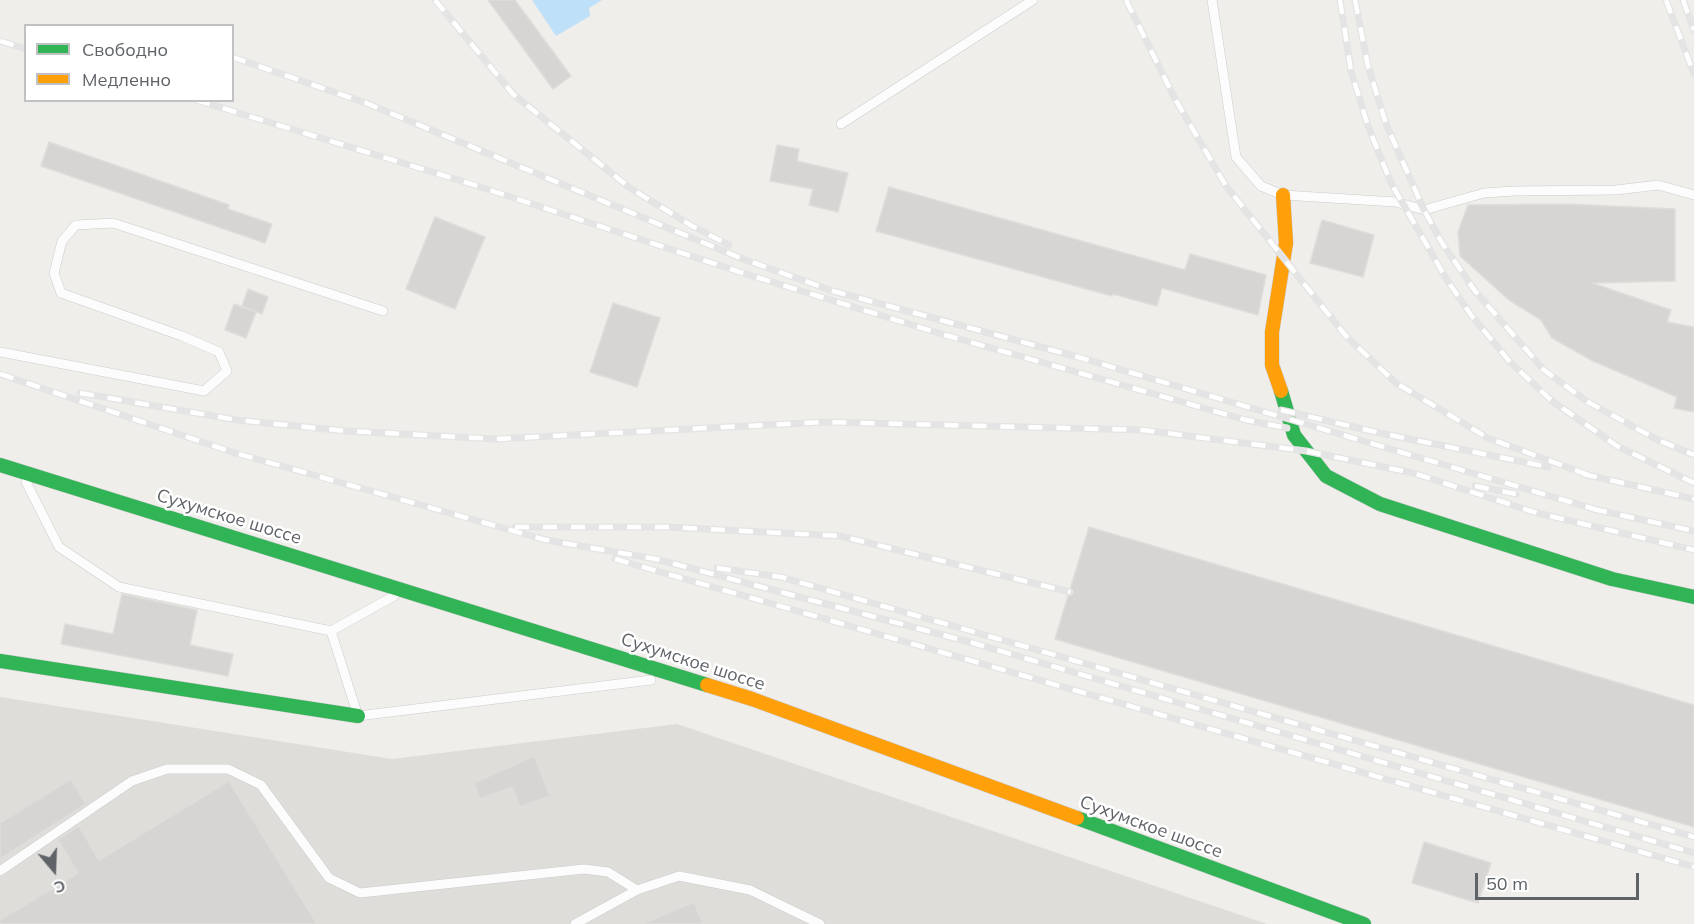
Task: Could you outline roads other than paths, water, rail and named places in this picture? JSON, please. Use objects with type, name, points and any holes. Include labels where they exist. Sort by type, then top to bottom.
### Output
[{"type":"main road","points":[[1283,195],[1286,243],[1272,332],[1272,365],[1292,421],[1294,435],[1326,476],[1380,504],[1612,579],[1694,597]]},
{"type":"main road","name":"Сухумское шоссе","points":[[0,465],[764,704],[1364,924]]},
{"type":"main road","points":[[0,661],[358,716]]},
{"type":"lane","points":[[840,124],[1033,0]]},
{"type":"lane","points":[[1212,0],[1236,157],[1261,186],[1283,195],[1396,202],[1424,210],[1484,193],[1515,191],[1616,190],[1658,185],[1694,195]]},
{"type":"lane","points":[[0,352],[204,391],[227,372],[219,352],[182,336],[61,293],[54,273],[62,241],[76,225],[113,223],[383,311]]},
{"type":"lane","points":[[21,471],[59,547],[118,587],[331,631],[404,591]]},
{"type":"lane","points":[[331,631],[358,716],[679,676]]},
{"type":"lane","points":[[0,871],[132,781],[167,770],[228,769],[261,785],[328,878],[360,893],[584,868],[608,872],[637,890]]},
{"type":"lane","points":[[575,924],[637,890],[679,876],[750,890],[820,924]]},
{"type":"water","points":[[532,0],[602,0],[589,8],[590,16],[556,36]]},
{"type":"railway","points":[[435,0],[513,94],[630,188],[692,226],[729,245]]},
{"type":"railway","points":[[1126,0],[1174,97],[1226,186],[1345,335],[1396,383],[1488,438],[1591,476]]},
{"type":"railway","points":[[1340,0],[1351,71],[1368,126],[1391,183],[1447,280],[1471,315],[1510,362],[1552,401],[1617,446],[1694,483]]},
{"type":"railway","points":[[1355,0],[1368,66],[1386,124],[1424,210],[1442,243],[1475,291],[1544,370],[1588,402],[1658,440],[1694,455]]},
{"type":"railway","points":[[1666,0],[1694,74]]},
{"type":"railway","points":[[1683,0],[1694,30]]},
{"type":"railway","points":[[0,41],[24,48]]},
{"type":"railway","points":[[234,58],[366,103],[743,259],[833,291],[1078,357],[1601,511]]},
{"type":"railway","points":[[203,102],[465,182],[746,274],[945,335],[1246,420],[1287,428]]},
{"type":"railway","points":[[0,374],[235,453],[546,540],[656,559],[973,643],[1694,853]]},
{"type":"railway","points":[[80,393],[237,420],[346,431],[495,439],[824,422],[1142,430],[1306,451],[1413,473],[1537,513],[1694,550]]},
{"type":"railway","points":[[1281,410],[1380,433],[1548,467]]},
{"type":"railway","points":[[1583,474],[1694,499]]},
{"type":"railway","points":[[1475,486],[1516,494]]},
{"type":"railway","points":[[1593,509],[1694,531]]},
{"type":"railway","points":[[515,527],[667,527],[840,536],[1070,592]]},
{"type":"railway","points":[[615,559],[1694,867]]},
{"type":"railway","points":[[717,568],[781,577],[1694,837]]}]
